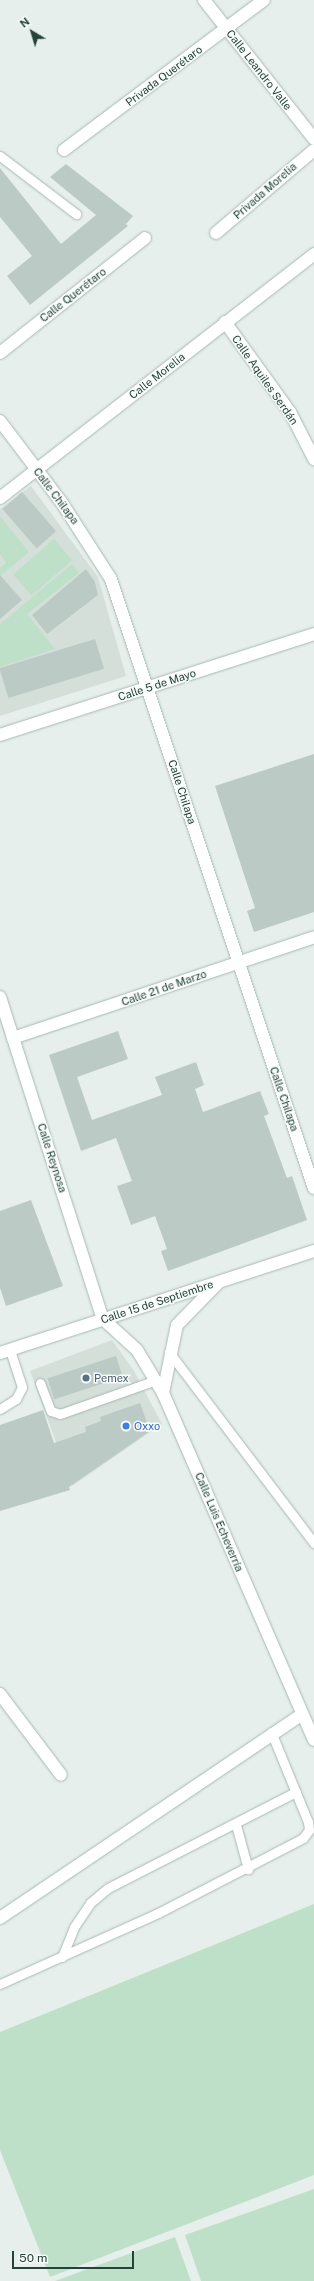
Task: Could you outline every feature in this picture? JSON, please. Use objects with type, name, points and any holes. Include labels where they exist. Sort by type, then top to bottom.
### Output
[{"type":"street","name":"Calle Leandro Valle","points":[[204,0],[314,139]]},
{"type":"street","name":"Privada Querétaro","points":[[64,150],[264,0]]},
{"type":"street","name":"Privada Morelia","points":[[216,233],[314,150]]},
{"type":"street","name":"Calle Querétaro","points":[[0,353],[145,238]]},
{"type":"street","name":"Calle Morelia","points":[[0,498],[314,254]]},
{"type":"street","name":"Calle Aquiles Serdán","points":[[226,322],[290,412],[312,451]]},
{"type":"street","name":"Calle Chilapa","points":[[0,421],[90,542],[111,579],[237,963],[314,1188]]},
{"type":"street","name":"Calle 5 de Mayo","points":[[0,735],[314,634]]},
{"type":"street","name":"Calle 21 de Marzo","points":[[13,1038],[314,937]]},
{"type":"street","name":"Calle Reynosa","points":[[0,998],[103,1319]]},
{"type":"street","name":"Calle 15 de Septiembre","points":[[5,1352],[314,1251]]},
{"type":"street","points":[[163,1393],[169,1352],[177,1325],[220,1281]]},
{"type":"street","name":"Calle Luis Echeverría","points":[[103,1319],[137,1350],[163,1393],[314,1740]]},
{"type":"street","points":[[0,1694],[61,1775]]},
{"type":"street","points":[[0,1918],[271,1732],[302,1714]]},
{"type":"lane","points":[[0,156],[76,214]]},
{"type":"lane","points":[[0,1409],[16,1399],[22,1388],[5,1352]]},
{"type":"lane","points":[[169,1352],[314,1543]]},
{"type":"lane","points":[[40,1383],[51,1411],[60,1414],[156,1380]]},
{"type":"lane","points":[[0,1984],[62,1957],[248,1869],[303,1838],[308,1830],[296,1792],[271,1732]]},
{"type":"lane","points":[[62,1957],[86,1909],[108,1888],[236,1825],[296,1792]]},
{"type":"lane","points":[[236,1825],[248,1869]]},
{"type":"shaded area","points":[[31,486],[98,577],[126,676],[0,716],[0,509]]},
{"type":"shaded area","points":[[112,1340],[134,1371],[162,1424],[72,1486],[30,1371]]},
{"type":"green space","points":[[0,516],[29,552],[0,576],[0,568],[6,563],[0,554]]},
{"type":"green space","points":[[54,539],[72,560],[32,596],[13,574]]},
{"type":"green space","points":[[72,564],[79,573],[27,614],[55,649],[0,667],[0,624]]},
{"type":"green space","points":[[314,1904],[314,2175],[50,2277],[0,2150],[0,2032]]},
{"type":"green space","points":[[314,2189],[314,2281],[201,2281],[185,2235]]},
{"type":"green space","points":[[175,2237],[191,2281],[55,2281]]},
{"type":"building","points":[[66,164],[133,216],[126,224],[128,226],[30,305],[7,276],[32,256],[0,217],[0,168],[61,244],[96,215],[50,177]]},
{"type":"building","points":[[22,492],[56,531],[36,548],[2,509]]},
{"type":"building","points":[[86,569],[95,582],[98,595],[47,634],[32,615]]},
{"type":"building","points":[[0,575],[22,600],[0,619]]},
{"type":"building","points":[[95,639],[104,669],[8,698],[0,668]]},
{"type":"building","points":[[314,754],[314,912],[254,932],[247,911],[255,908],[215,786]]},
{"type":"building","points":[[118,1031],[128,1059],[77,1077],[92,1120],[162,1095],[155,1077],[196,1062],[204,1085],[195,1089],[203,1112],[260,1091],[269,1114],[264,1116],[287,1178],[292,1176],[307,1220],[168,1271],[161,1251],[167,1249],[155,1216],[131,1225],[117,1186],[132,1181],[116,1138],[81,1151],[49,1055]]},
{"type":"building","points":[[31,1200],[63,1286],[6,1306],[0,1288],[0,1211]]},
{"type":"building","points":[[116,1356],[123,1377],[54,1399],[48,1378]]},
{"type":"building","points":[[140,1403],[150,1431],[69,1487],[70,1490],[0,1511],[0,1425],[43,1410],[54,1443],[86,1432],[85,1427],[101,1421],[100,1417]]},
{"type":"place","name":"Pemex","points":[[86,1378]]},
{"type":"place","name":"Oxxo","points":[[126,1426]]}]
